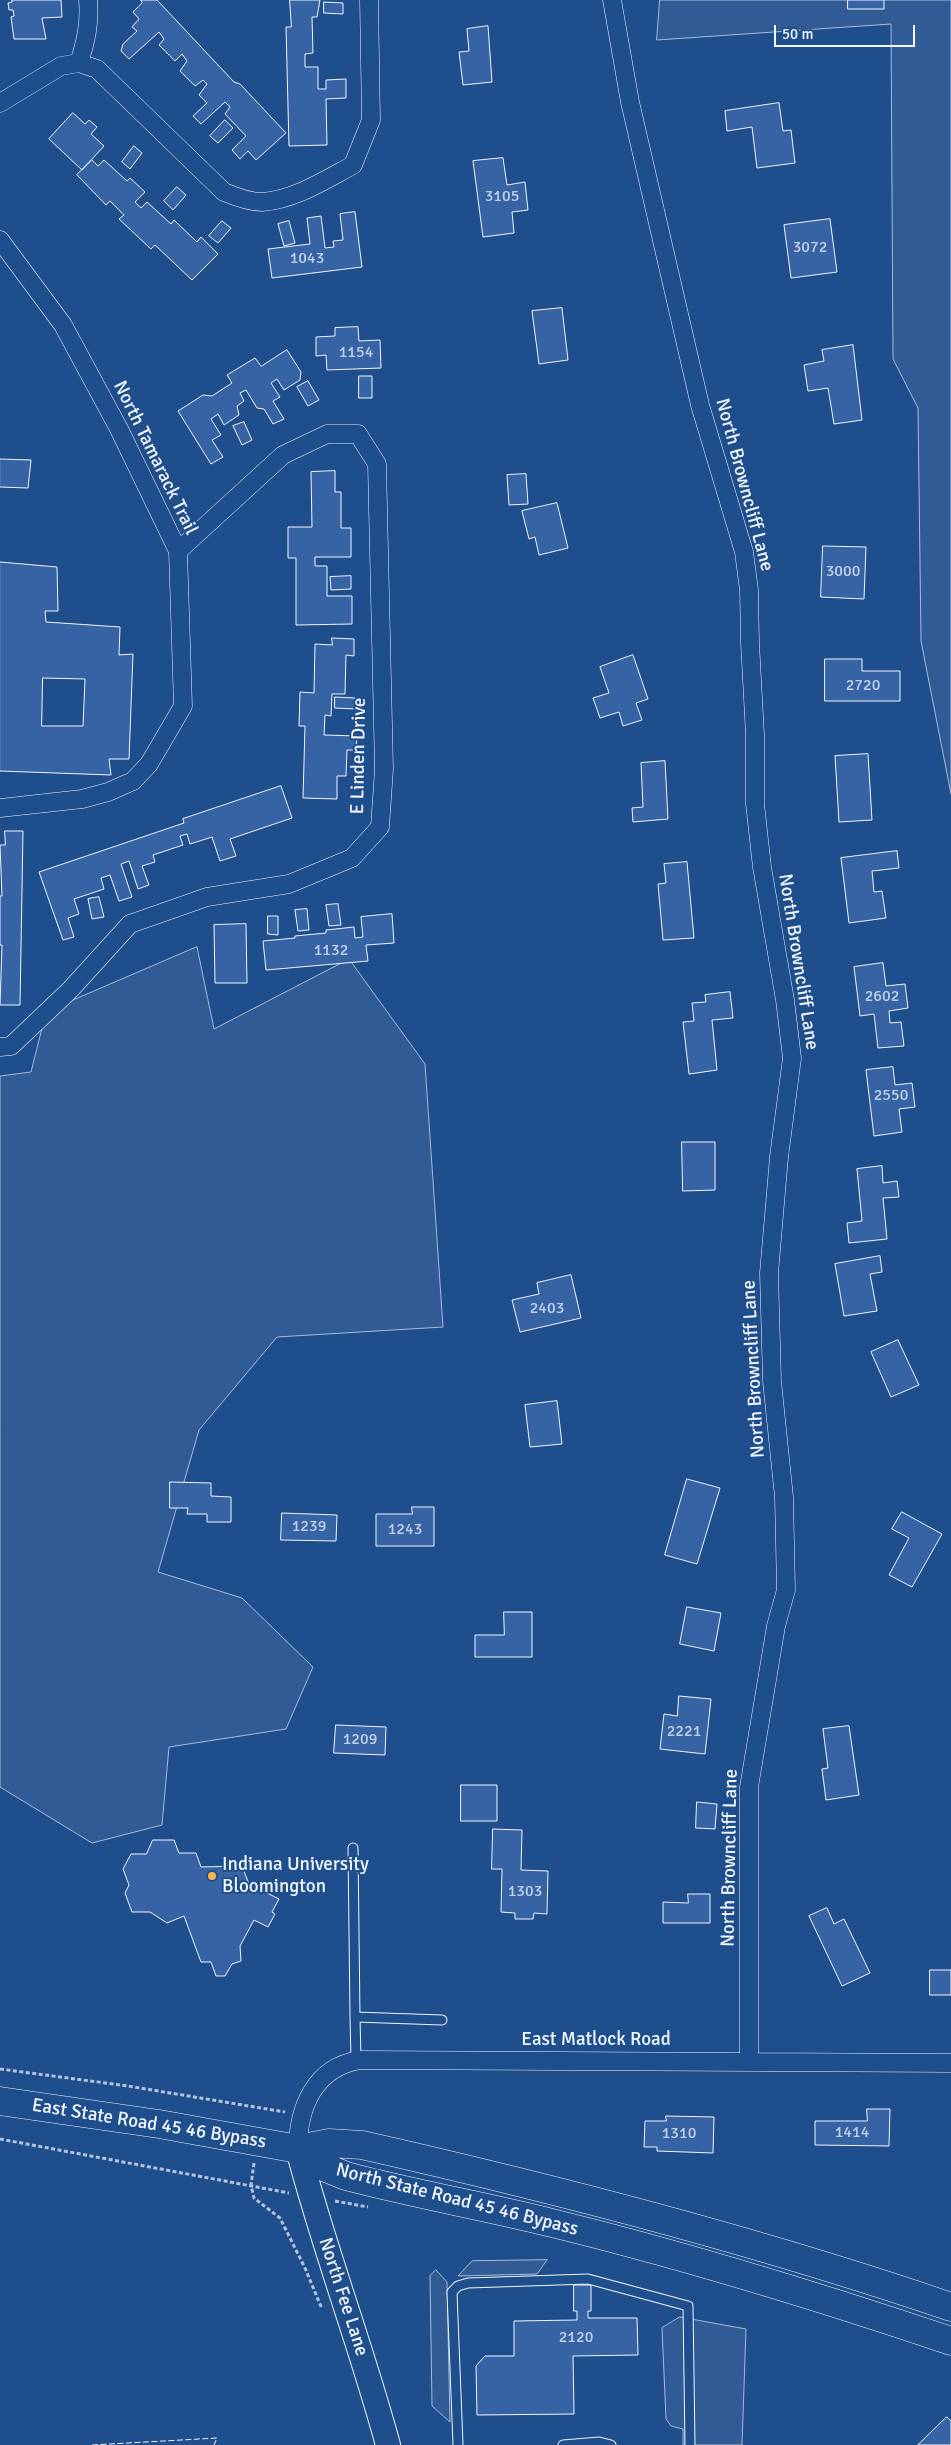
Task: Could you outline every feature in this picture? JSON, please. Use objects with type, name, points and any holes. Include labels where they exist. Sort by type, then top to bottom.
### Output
[{"type":"highway","name":"East State Road 45 46 Bypass","points":[[0,2101],[159,2124],[298,2149]]},
{"type":"highway","name":"North State Road 45 46 Bypass","points":[[298,2149],[329,2143],[352,2144],[546,2188],[743,2240],[951,2307]]},
{"type":"highway","name":"North State Road 45 46 Bypass","points":[[298,2149],[324,2167],[346,2176],[518,2214],[664,2252],[819,2298],[951,2341]]},
{"type":"street","points":[[78,63],[86,41],[89,18],[88,0]]},
{"type":"street","points":[[0,103],[61,66],[78,63],[97,69],[224,192],[243,200],[261,202],[275,200],[306,189],[353,165],[371,120],[369,0]]},
{"type":"street","name":"North Browncliff Lane","points":[[612,0],[630,102],[700,405],[744,552],[749,590],[755,735],[755,804],[762,867],[785,1000],[792,1058],[779,1157],[769,1273],[772,1381],[784,1497],[786,1590],[774,1634],[749,1787],[749,2062]]},
{"type":"street","name":"North Tamarack Trail","points":[[0,240],[63,325],[119,429],[178,551],[183,706],[160,742],[149,764],[133,781],[108,792],[45,804],[0,808]]},
{"type":"street","name":"E Linden Drive","points":[[0,1047],[11,1046],[70,990],[130,924],[207,897],[289,884],[352,858],[380,828],[384,769],[377,464],[358,434],[327,434],[283,455],[178,551]]},
{"type":"street","name":"East Matlock Road","points":[[298,2149],[304,2108],[314,2086],[332,2069],[356,2060],[951,2063]]},
{"type":"street","name":"North Fee Lane","points":[[298,2149],[311,2197],[373,2388],[388,2445]]},
{"type":"lane","points":[[353,1848],[356,2060]]},
{"type":"lane","points":[[355,2017],[442,2020]]},
{"type":"lane","points":[[458,2445],[452,2292],[458,2286],[468,2283],[571,2279],[588,2279],[688,2306],[690,2445]]},
{"type":"lane","points":[[563,2445],[599,2442],[611,2445]]},
{"type":"path","points":[[0,2069],[128,2086],[263,2109]]},
{"type":"path","points":[[0,2139],[378,2208]]},
{"type":"path","points":[[251,2185],[254,2198],[280,2218],[305,2268],[324,2314]]},
{"type":"shaded area","points":[[660,0],[951,0],[951,794],[921,641],[918,408],[893,359],[891,24],[657,40]]},
{"type":"shaded area","points":[[197,947],[214,1029],[349,959],[425,1064],[443,1327],[277,1337],[199,1430],[158,1572],[242,1598],[313,1667],[286,1729],[169,1747],[162,1825],[92,1843],[0,1787],[0,1076],[31,1072],[46,1012]]},
{"type":"shaded area","points":[[547,2260],[537,2274],[458,2276],[472,2261]]},
{"type":"shaded area","points":[[436,2270],[447,2282],[450,2422],[432,2406],[430,2276]]},
{"type":"shaded area","points":[[680,2317],[746,2329],[742,2445],[683,2445],[683,2429],[671,2426],[666,2419],[662,2328]]},
{"type":"building","points":[[12,0],[61,0],[62,17],[42,18],[46,39],[14,39],[11,17],[14,16],[13,10],[9,10],[8,3],[12,2]]},
{"type":"building","points":[[141,0],[157,0],[234,82],[240,84],[286,133],[256,160],[248,151],[240,159],[232,150],[246,136],[225,114],[230,107],[225,102],[201,124],[193,116],[207,103],[199,95],[207,84],[203,80],[195,86],[180,71],[187,61],[182,54],[175,61],[159,45],[164,39],[159,32],[129,59],[121,51],[123,44],[137,31],[132,27],[139,19],[133,12],[142,3]]},
{"type":"building","points":[[290,0],[320,0],[317,17],[312,17],[313,53],[305,54],[305,67],[318,67],[318,89],[326,89],[326,80],[346,79],[346,98],[326,99],[327,145],[289,146],[286,27],[291,27]]},
{"type":"building","points":[[848,0],[884,0],[884,9],[848,9]]},
{"type":"building","points":[[324,2],[343,3],[343,14],[324,13]]},
{"type":"building","points":[[488,26],[492,82],[463,85],[459,52],[469,51],[467,29]]},
{"type":"building","points":[[779,103],[783,131],[791,130],[795,163],[757,168],[752,127],[727,131],[725,111]]},
{"type":"building","points":[[73,113],[85,124],[89,120],[97,127],[91,134],[104,146],[82,170],[49,139]]},
{"type":"building","points":[[225,120],[233,128],[218,143],[210,136]]},
{"type":"building","points":[[134,146],[142,153],[130,169],[122,162]]},
{"type":"building","points":[[503,158],[507,185],[525,182],[528,210],[512,212],[514,233],[483,237],[473,161]]},
{"type":"building","points":[[92,160],[98,166],[104,160],[127,181],[130,178],[145,192],[135,202],[141,208],[147,202],[171,224],[174,220],[197,242],[201,237],[218,254],[192,280],[155,245],[151,249],[119,219],[124,215],[110,201],[106,205],[77,175]]},
{"type":"building","points":[[177,187],[186,195],[173,210],[164,201]]},
{"type":"building","points":[[355,212],[362,267],[272,278],[268,249],[310,244],[307,218],[321,216],[325,248],[334,247],[333,241],[343,240],[340,214]]},
{"type":"building","points":[[830,219],[837,272],[791,278],[784,225]]},
{"type":"building","points":[[222,221],[231,228],[218,243],[209,236]]},
{"type":"building","points":[[289,221],[295,243],[284,246],[278,224]]},
{"type":"building","points":[[562,308],[568,360],[539,364],[532,311]]},
{"type":"building","points":[[358,327],[359,341],[380,340],[381,368],[327,370],[326,355],[316,356],[316,337],[335,336],[335,328]]},
{"type":"building","points":[[853,345],[862,420],[834,424],[828,388],[808,391],[804,365],[824,361],[822,350]]},
{"type":"building","points":[[287,350],[301,372],[300,380],[284,390],[277,379],[271,383],[280,397],[273,401],[284,419],[273,424],[264,409],[257,408],[246,390],[240,393],[244,401],[237,406],[239,415],[224,425],[218,414],[211,419],[221,435],[212,440],[223,457],[211,464],[178,411],[203,395],[212,396],[232,383],[227,375],[255,358],[261,366]]},
{"type":"building","points":[[359,376],[372,376],[372,398],[359,398]]},
{"type":"building","points":[[308,381],[319,400],[308,406],[297,387]]},
{"type":"building","points":[[244,422],[252,440],[242,445],[233,426]]},
{"type":"building","points":[[0,459],[31,460],[28,488],[0,487]]},
{"type":"building","points":[[335,471],[335,492],[341,492],[341,528],[351,528],[351,557],[315,557],[315,566],[327,566],[327,596],[352,596],[352,624],[296,625],[296,558],[288,558],[288,527],[312,527],[311,472]]},
{"type":"building","points":[[526,474],[528,504],[509,505],[507,475]]},
{"type":"building","points":[[557,503],[568,548],[539,555],[535,537],[529,539],[522,511]]},
{"type":"building","points":[[823,546],[866,547],[864,599],[821,597]]},
{"type":"building","points":[[0,562],[57,567],[58,611],[45,611],[46,622],[120,627],[119,655],[133,654],[129,759],[109,759],[111,775],[0,771]],"holes":[[[43,678],[85,679],[83,726],[42,726]]]},
{"type":"building","points":[[351,576],[351,589],[331,590],[330,577]]},
{"type":"building","points":[[332,638],[354,639],[354,656],[346,655],[345,694],[332,694],[331,716],[325,715],[324,735],[357,736],[356,750],[347,750],[346,776],[337,776],[337,799],[303,798],[305,726],[299,726],[300,692],[314,693],[315,644],[332,645]]},
{"type":"building","points":[[633,655],[648,699],[636,703],[642,720],[623,726],[619,712],[600,718],[593,698],[609,693],[600,667]]},
{"type":"building","points":[[825,659],[862,659],[862,671],[900,671],[900,701],[825,701]]},
{"type":"building","points":[[335,697],[355,698],[355,709],[335,708]]},
{"type":"building","points":[[868,754],[872,820],[839,822],[835,756]]},
{"type":"building","points":[[665,761],[668,819],[633,822],[632,808],[643,807],[641,763]]},
{"type":"building","points":[[281,786],[292,818],[230,839],[236,856],[220,861],[212,837],[190,844],[187,834],[180,836],[183,845],[153,855],[155,862],[142,866],[149,885],[138,889],[129,861],[121,864],[132,897],[119,901],[110,875],[101,878],[104,889],[74,899],[79,914],[68,918],[74,937],[63,940],[39,872],[184,823],[183,819]]},
{"type":"building","points":[[5,831],[23,831],[20,1005],[0,1005],[2,945],[0,945],[0,896],[2,896],[0,845],[5,845]]},
{"type":"building","points":[[897,851],[899,868],[872,871],[874,892],[882,891],[886,918],[849,923],[841,858]]},
{"type":"building","points":[[687,862],[694,938],[663,940],[658,884],[666,883],[664,864]]},
{"type":"building","points":[[99,897],[104,917],[92,919],[88,899]]},
{"type":"building","points":[[338,904],[341,925],[329,926],[326,905]]},
{"type":"building","points":[[307,909],[309,930],[298,931],[295,910]]},
{"type":"building","points":[[392,914],[394,943],[366,945],[368,961],[266,970],[263,941],[295,938],[295,936],[326,933],[326,930],[354,927],[355,938],[363,937],[361,917]]},
{"type":"building","points":[[268,916],[278,916],[278,935],[268,934]]},
{"type":"building","points":[[246,924],[247,983],[215,983],[214,925]]},
{"type":"building","points":[[883,963],[886,986],[905,984],[908,1008],[889,1011],[890,1023],[901,1022],[904,1046],[878,1048],[874,1014],[860,1016],[854,967]]},
{"type":"building","points":[[730,992],[733,1018],[712,1020],[717,1070],[689,1074],[683,1022],[694,1021],[692,1003],[706,1002],[705,995]]},
{"type":"building","points":[[893,1067],[895,1085],[912,1083],[915,1107],[899,1109],[902,1132],[874,1136],[866,1070]]},
{"type":"building","points":[[682,1142],[715,1142],[715,1190],[683,1191]]},
{"type":"building","points":[[882,1166],[883,1183],[897,1181],[899,1197],[883,1198],[887,1239],[849,1243],[847,1223],[862,1221],[857,1169]]},
{"type":"building","points":[[880,1256],[882,1272],[870,1274],[877,1311],[844,1316],[835,1264]]},
{"type":"building","points":[[571,1275],[581,1318],[520,1332],[512,1300],[539,1294],[537,1283]]},
{"type":"building","points":[[898,1340],[919,1385],[891,1397],[871,1352]]},
{"type":"building","points":[[557,1401],[562,1444],[530,1447],[525,1405]]},
{"type":"building","points":[[687,1479],[720,1488],[697,1564],[665,1555]]},
{"type":"building","points":[[170,1482],[211,1483],[211,1496],[231,1497],[231,1522],[207,1522],[207,1514],[187,1514],[188,1508],[170,1508]]},
{"type":"building","points":[[412,1507],[434,1507],[434,1546],[376,1546],[376,1514],[412,1514]]},
{"type":"building","points":[[902,1512],[942,1534],[912,1587],[889,1575],[909,1538],[892,1529]]},
{"type":"building","points":[[282,1513],[337,1515],[336,1541],[281,1540]]},
{"type":"building","points":[[687,1607],[721,1613],[714,1651],[680,1644]]},
{"type":"building","points":[[504,1612],[532,1612],[532,1657],[475,1657],[475,1635],[504,1635]]},
{"type":"building","points":[[679,1696],[711,1699],[705,1754],[660,1749],[664,1714],[677,1716]]},
{"type":"building","points":[[336,1725],[386,1727],[385,1755],[334,1753]]},
{"type":"building","points":[[849,1726],[859,1795],[826,1800],[822,1769],[828,1768],[823,1729]]},
{"type":"building","points":[[461,1785],[497,1785],[497,1821],[461,1821]]},
{"type":"building","points":[[697,1802],[717,1804],[715,1829],[696,1828]]},
{"type":"building","points":[[493,1829],[522,1830],[521,1870],[548,1871],[547,1914],[534,1913],[533,1919],[515,1919],[515,1913],[501,1912],[502,1869],[492,1869]]},
{"type":"building","points":[[153,1840],[174,1840],[179,1853],[196,1853],[201,1867],[242,1866],[249,1884],[279,1899],[272,1912],[275,1914],[268,1927],[254,1920],[240,1946],[241,1961],[232,1964],[225,1976],[216,1976],[211,1962],[201,1962],[184,1916],[167,1923],[150,1912],[132,1912],[125,1893],[129,1885],[123,1869],[131,1854],[146,1854]]},
{"type":"building","points":[[688,1894],[710,1894],[710,1923],[663,1923],[663,1902],[688,1903]]},
{"type":"building","points":[[827,1908],[834,1924],[844,1919],[870,1973],[842,1986],[809,1916]]},
{"type":"building","points":[[930,1970],[951,1970],[951,1995],[930,1995]]},
{"type":"building","points":[[867,2109],[890,2109],[889,2146],[815,2145],[815,2121],[867,2121]]},
{"type":"building","points":[[666,2116],[714,2117],[713,2153],[657,2151],[657,2147],[644,2147],[645,2121],[666,2121]]},
{"type":"building","points":[[574,2285],[591,2285],[591,2311],[588,2311],[588,2318],[637,2318],[638,2355],[573,2356],[574,2414],[477,2415],[476,2366],[485,2356],[514,2356],[514,2321],[577,2320],[577,2311],[574,2311]]},
{"type":"building","points":[[947,2417],[951,2421],[951,2445],[918,2445]]},
{"type":"fence","points":[[92,2445],[217,2438],[214,2445]]},
{"type":"place","name":"Indiana University Bloomington","points":[[212,1876]]}]
